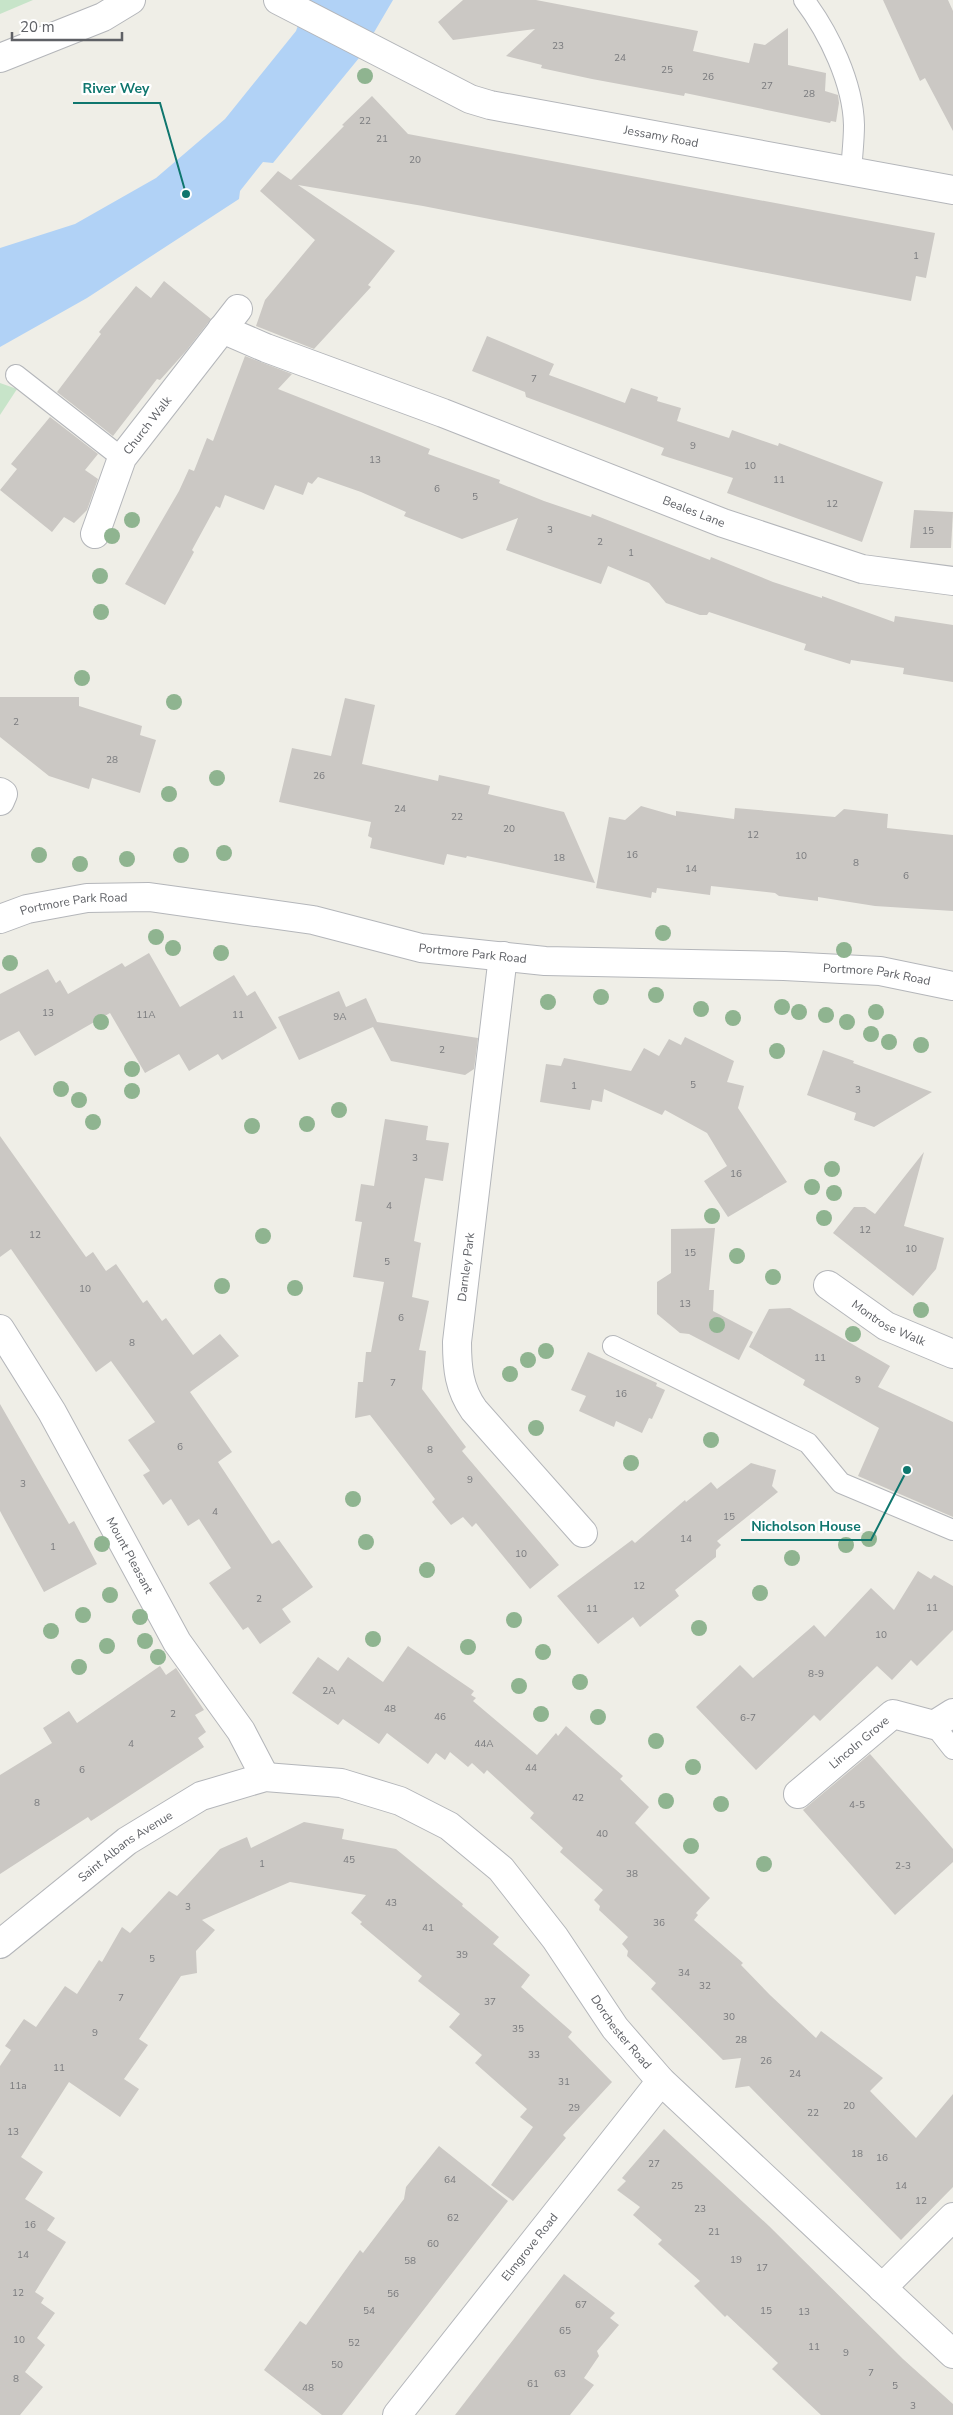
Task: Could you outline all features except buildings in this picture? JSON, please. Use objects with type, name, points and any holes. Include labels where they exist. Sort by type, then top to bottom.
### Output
[{"type":"street","points":[[0,58],[103,17],[132,0]]},
{"type":"street","name":"Jessamy Road","points":[[280,1],[379,54],[470,99],[490,105],[953,190]]},
{"type":"street","name":"Church Walk","points":[[95,534],[122,458],[230,319],[266,348],[442,413]]},
{"type":"street","name":"Beales Lane","points":[[442,413],[723,523],[853,566],[953,581]]},
{"type":"street","points":[[0,792],[3,794],[0,801]]},
{"type":"street","name":"Portmore Park Road","points":[[0,919],[27,909],[87,898],[149,897],[200,902],[313,920],[422,948],[545,961],[784,966],[880,971],[953,986]]},
{"type":"street","name":"Darnley Park","points":[[503,956],[457,1342],[457,1373],[467,1401],[474,1410],[583,1533]]},
{"type":"street","name":"Montrose Walk","points":[[828,1285],[886,1326],[953,1354]]},
{"type":"street","name":"Mount Pleasant","points":[[0,1329],[52,1412],[177,1642],[241,1731],[265,1777]]},
{"type":"street","name":"Lincoln Grove","points":[[798,1794],[893,1714],[944,1719]]},
{"type":"street","name":"Saint Albans Avenue","points":[[0,1944],[127,1841],[201,1796],[265,1777]]},
{"type":"street","name":"Dorchester Road","points":[[265,1777],[341,1783],[400,1801],[449,1826],[501,1869],[555,1938],[615,2028],[662,2080],[953,2354]]},
{"type":"street","name":"Elmgrove Road","points":[[397,2415],[662,2080]]},
{"type":"street","points":[[882,2288],[953,2217]]},
{"type":"lane","points":[[804,0],[833,51],[847,88],[854,124],[851,172]]},
{"type":"lane","points":[[16,375],[122,458]]},
{"type":"lane","points":[[613,1346],[808,1443],[841,1483],[953,1530]]},
{"type":"lane","points":[[944,1719],[953,1750]]},
{"type":"green space","points":[[0,0],[33,0],[0,14]]},
{"type":"green space","points":[[0,383],[17,389],[0,415]]},
{"type":"water","points":[[307,0],[393,0],[359,58],[273,163],[263,162],[240,191],[239,199],[87,298],[0,347],[0,248],[75,224],[156,178],[225,119],[296,31]]},
{"type":"place","name":"River Wey","points":[[186,194]]},
{"type":"place","name":"Nicholson House","points":[[907,1470]]}]
